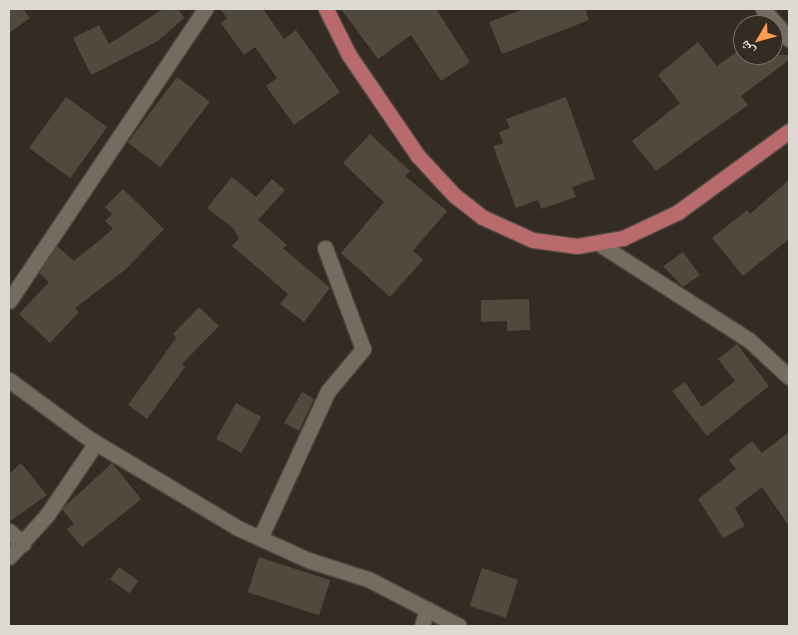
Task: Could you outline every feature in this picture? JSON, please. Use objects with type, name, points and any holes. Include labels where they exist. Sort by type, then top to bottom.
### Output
[{"type":"main road","points":[[326,9],[381,105],[454,196],[503,230],[526,238],[601,245],[678,212],[789,132]]},
{"type":"street","points":[[9,301],[205,9]]},
{"type":"street","points":[[763,9],[789,39]]},
{"type":"street","points":[[601,245],[750,340],[789,377]]},
{"type":"street","points":[[260,538],[328,391],[363,348],[325,248]]},
{"type":"street","points":[[9,380],[96,443],[260,538],[308,560],[368,579],[459,626]]},
{"type":"street","points":[[9,557],[23,544],[96,443]]},
{"type":"street","points":[[9,531],[23,544]]},
{"type":"street","points":[[422,626],[427,610]]},
{"type":"building","points":[[9,9],[23,9],[30,18],[9,33]]},
{"type":"building","points":[[163,9],[178,9],[184,18],[158,41],[91,75],[73,38],[99,25],[109,44]]},
{"type":"building","points":[[220,9],[263,9],[284,39],[296,30],[340,92],[294,125],[266,86],[277,78],[255,47],[244,55],[221,23],[227,18]]},
{"type":"building","points":[[341,9],[436,9],[470,62],[441,81],[411,35],[378,59]]},
{"type":"building","points":[[524,9],[585,9],[589,20],[502,54],[489,22]]},
{"type":"building","points":[[698,42],[717,66],[733,54],[733,65],[782,65],[741,96],[748,105],[656,171],[632,141],[680,103],[658,75]]},
{"type":"building","points":[[783,55],[789,55],[789,60],[783,64]]},
{"type":"building","points":[[177,77],[210,102],[160,167],[128,142]]},
{"type":"building","points":[[66,97],[107,127],[70,178],[29,148]]},
{"type":"building","points":[[566,97],[595,179],[572,187],[576,197],[541,209],[538,200],[516,208],[493,146],[503,143],[499,132],[510,128],[506,119]]},
{"type":"building","points":[[370,134],[410,171],[405,176],[447,211],[413,251],[423,260],[390,297],[341,253],[384,202],[343,163]]},
{"type":"building","points":[[232,177],[256,197],[272,179],[285,190],[258,220],[287,245],[283,248],[330,288],[304,322],[280,304],[288,294],[232,246],[239,238],[234,229],[207,208]]},
{"type":"building","points":[[789,180],[789,239],[743,276],[712,238],[747,210],[750,214]]},
{"type":"building","points":[[123,189],[164,229],[126,269],[75,308],[79,312],[50,343],[19,314],[49,282],[39,273],[57,246],[74,261],[113,229],[105,221],[112,214],[105,207]]},
{"type":"building","points":[[683,252],[700,275],[683,287],[663,266]]},
{"type":"building","points":[[529,299],[530,330],[507,331],[507,321],[481,322],[481,300]]},
{"type":"building","points":[[199,307],[219,326],[182,364],[185,367],[147,419],[128,405],[176,338],[173,334]]},
{"type":"building","points":[[737,344],[769,386],[707,436],[672,391],[685,382],[702,407],[735,381],[718,359]]},
{"type":"building","points":[[302,392],[314,399],[299,431],[284,423]]},
{"type":"building","points":[[236,403],[261,417],[241,453],[216,439]]},
{"type":"building","points":[[789,432],[789,526],[762,487],[735,508],[745,526],[723,538],[698,499],[736,469],[729,460],[752,441],[762,453]]},
{"type":"building","points":[[21,463],[47,495],[9,522],[9,474]]},
{"type":"building","points":[[112,463],[141,499],[82,547],[67,529],[74,524],[62,509]]},
{"type":"building","points":[[259,557],[330,580],[319,615],[248,592]]},
{"type":"building","points":[[119,567],[138,581],[130,593],[110,579]]},
{"type":"building","points":[[482,568],[518,580],[506,618],[470,606]]}]
